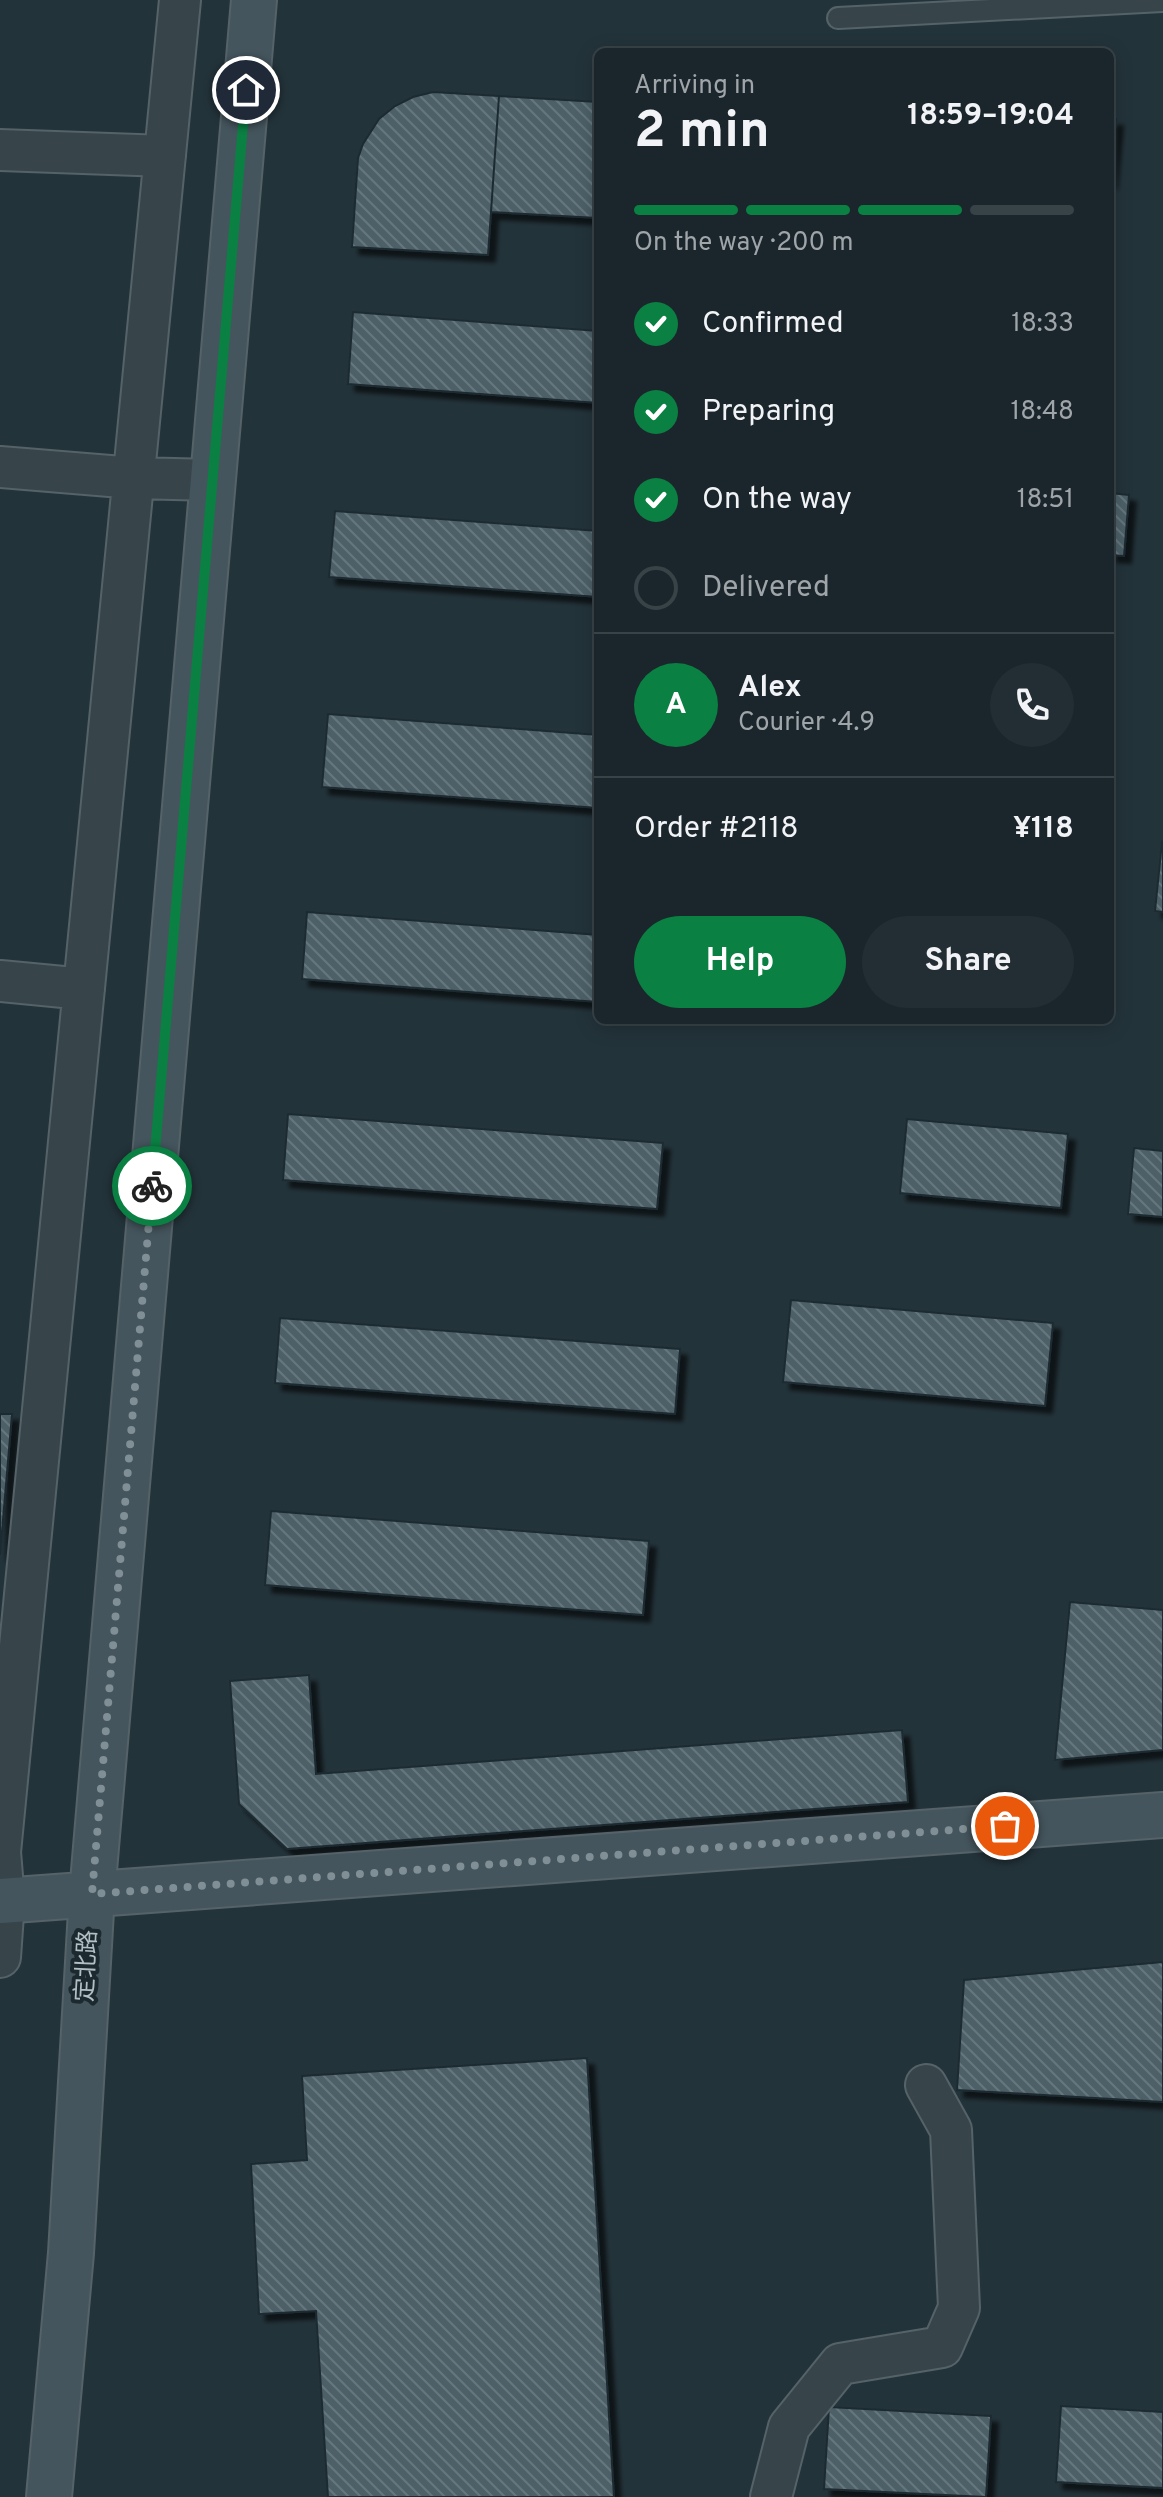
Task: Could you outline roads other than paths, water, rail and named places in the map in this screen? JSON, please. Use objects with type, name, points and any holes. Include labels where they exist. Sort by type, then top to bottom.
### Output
[{"type":"street","points":[[0,1957],[0,1852],[180,0]]},
{"type":"street","name":"定北路","points":[[49,2497],[71,2253],[92,1894],[254,0]]},
{"type":"street","points":[[0,150],[165,156]]},
{"type":"street","points":[[0,467],[134,478],[213,480]]},
{"type":"street","points":[[0,981],[84,989]]},
{"type":"street","points":[[2,1900],[1163,1815]]},
{"type":"street","points":[[771,2497],[789,2427],[840,2364],[942,2347],[959,2308],[951,2130],[926,2085]]},
{"type":"lane","points":[[838,18],[1150,1]]}]
